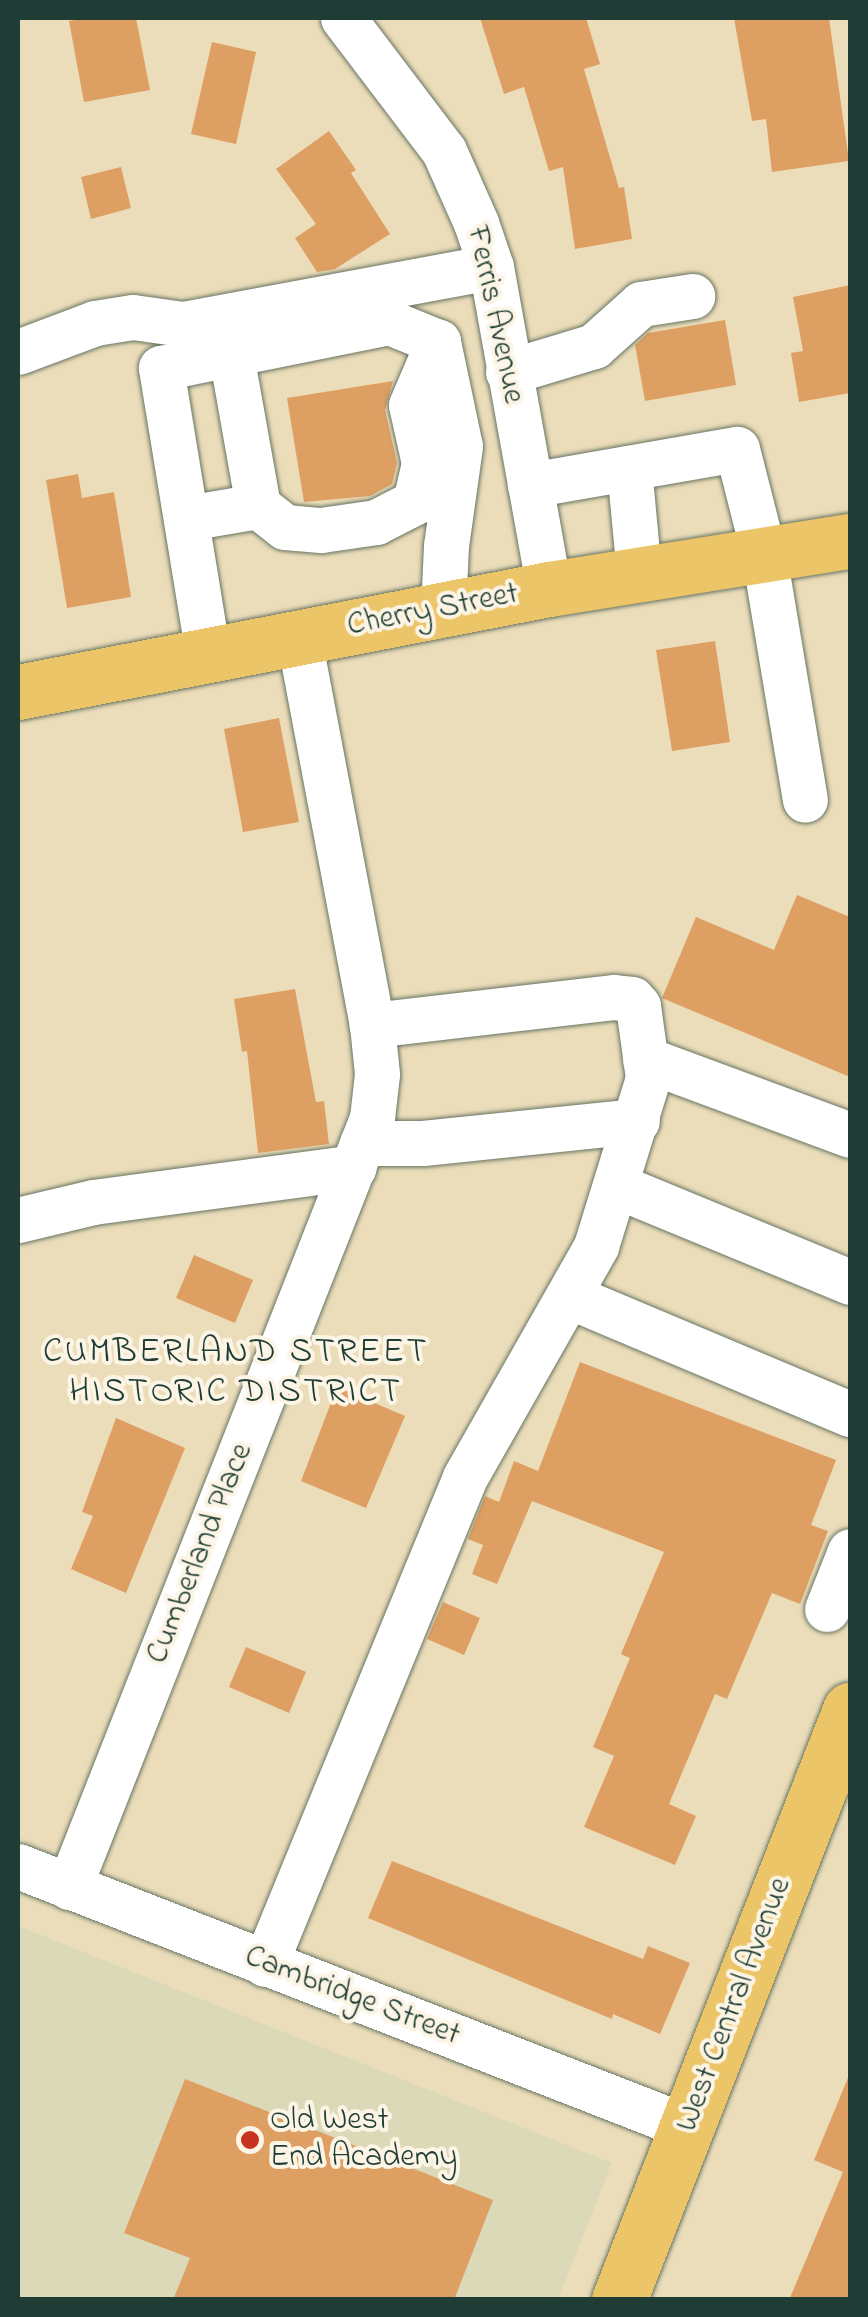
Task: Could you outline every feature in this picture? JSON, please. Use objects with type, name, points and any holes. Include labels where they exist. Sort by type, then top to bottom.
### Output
[{"type":"main road","name":"Cherry Street","points":[[18,692],[549,588],[850,541]]},
{"type":"main road","name":"West Central Avenue","points":[[619,2300],[850,1710]]},
{"type":"street","name":"Ferris Avenue","points":[[343,18],[444,151],[491,267],[549,588]]},
{"type":"street","points":[[18,352],[96,323],[133,317],[184,324],[491,267]]},
{"type":"street","points":[[508,372],[594,346],[641,304],[692,296]]},
{"type":"street","points":[[208,654],[161,368],[389,322],[438,342]]},
{"type":"street","points":[[231,354],[258,506],[285,528],[322,530],[376,522],[415,502],[424,462],[411,405],[438,342]]},
{"type":"street","points":[[438,342],[460,446],[446,546],[443,609]]},
{"type":"street","points":[[530,485],[736,449],[764,555],[805,800]]},
{"type":"street","points":[[629,468],[640,574]]},
{"type":"street","points":[[187,518],[258,506]]},
{"type":"street","name":"Cumberland Place","points":[[69,1887],[372,1118],[377,1074],[372,1025],[299,637]]},
{"type":"street","points":[[265,1964],[464,1477],[596,1246],[648,1078],[638,1006],[632,1000],[614,996],[372,1025]]},
{"type":"street","points":[[644,1058],[850,1136]]},
{"type":"street","points":[[18,1220],[93,1202],[424,1143],[637,1120]]},
{"type":"street","points":[[617,1186],[850,1282]]},
{"type":"street","points":[[569,1296],[850,1414]]},
{"type":"street","points":[[827,1609],[850,1551]]},
{"type":"street","name":"Cambridge Street","points":[[18,1866],[686,2126]]},
{"type":"shaded area","points":[[18,1926],[612,2163],[558,2299],[18,2299]]},
{"type":"building","points":[[136,18],[150,90],[84,102],[69,21]]},
{"type":"building","points":[[480,18],[586,18],[600,64],[584,69],[619,188],[624,187],[632,239],[575,249],[563,167],[549,171],[524,87],[504,94]]},
{"type":"building","points":[[734,18],[829,18],[849,161],[772,172],[766,119],[752,121]]},
{"type":"building","points":[[212,42],[256,52],[236,144],[191,134]]},
{"type":"building","points":[[329,131],[356,170],[351,173],[390,234],[335,269],[317,272],[295,238],[316,224],[276,169]]},
{"type":"building","points":[[121,167],[131,208],[91,219],[81,177]]},
{"type":"building","points":[[850,285],[850,393],[799,402],[791,353],[803,351],[793,297]]},
{"type":"building","points":[[725,320],[736,385],[645,401],[635,345],[648,333]]},
{"type":"building","points":[[393,381],[385,410],[397,463],[392,484],[370,496],[304,502],[287,398]]},
{"type":"building","points":[[78,474],[82,498],[114,492],[131,597],[67,608],[46,480]]},
{"type":"building","points":[[715,641],[730,742],[672,751],[656,650]]},
{"type":"building","points":[[279,718],[299,822],[243,832],[224,729]]},
{"type":"building","points":[[797,895],[850,917],[850,1077],[662,998],[696,917],[774,950]]},
{"type":"building","points":[[295,989],[316,1102],[324,1101],[329,1144],[258,1153],[247,1051],[242,1052],[234,999]]},
{"type":"building","points":[[194,1255],[253,1280],[235,1323],[176,1298]]},
{"type":"building","points":[[580,1362],[836,1460],[811,1525],[828,1531],[800,1604],[772,1593],[727,1699],[715,1694],[669,1804],[696,1816],[675,1865],[584,1827],[614,1756],[593,1747],[630,1658],[621,1654],[664,1552],[532,1501],[497,1584],[472,1574],[483,1545],[468,1539],[485,1496],[499,1502],[514,1461],[538,1471]]},
{"type":"building","points":[[337,1387],[405,1416],[366,1508],[301,1481]]},
{"type":"building","points":[[116,1418],[185,1448],[126,1593],[71,1569],[93,1516],[82,1512]]},
{"type":"building","points":[[443,1602],[480,1618],[464,1655],[427,1639]]},
{"type":"building","points":[[246,1647],[306,1672],[289,1713],[229,1687]]},
{"type":"building","points":[[392,1861],[643,1959],[648,1946],[690,1963],[660,2034],[613,2014],[612,2019],[368,1918]]},
{"type":"building","points":[[850,2073],[850,2300],[789,2300],[843,2172],[814,2160]]},
{"type":"building","name":"Old West End Academy","points":[[185,2079],[493,2200],[454,2300],[173,2300],[190,2258],[124,2233]]},
{"type":"place","name":"Old West End Academy","points":[[250,2140]]},
{"type":"district","name":"CUMBERLAND STREET HISTORIC DISTRICT","points":[[236,1373]]}]
